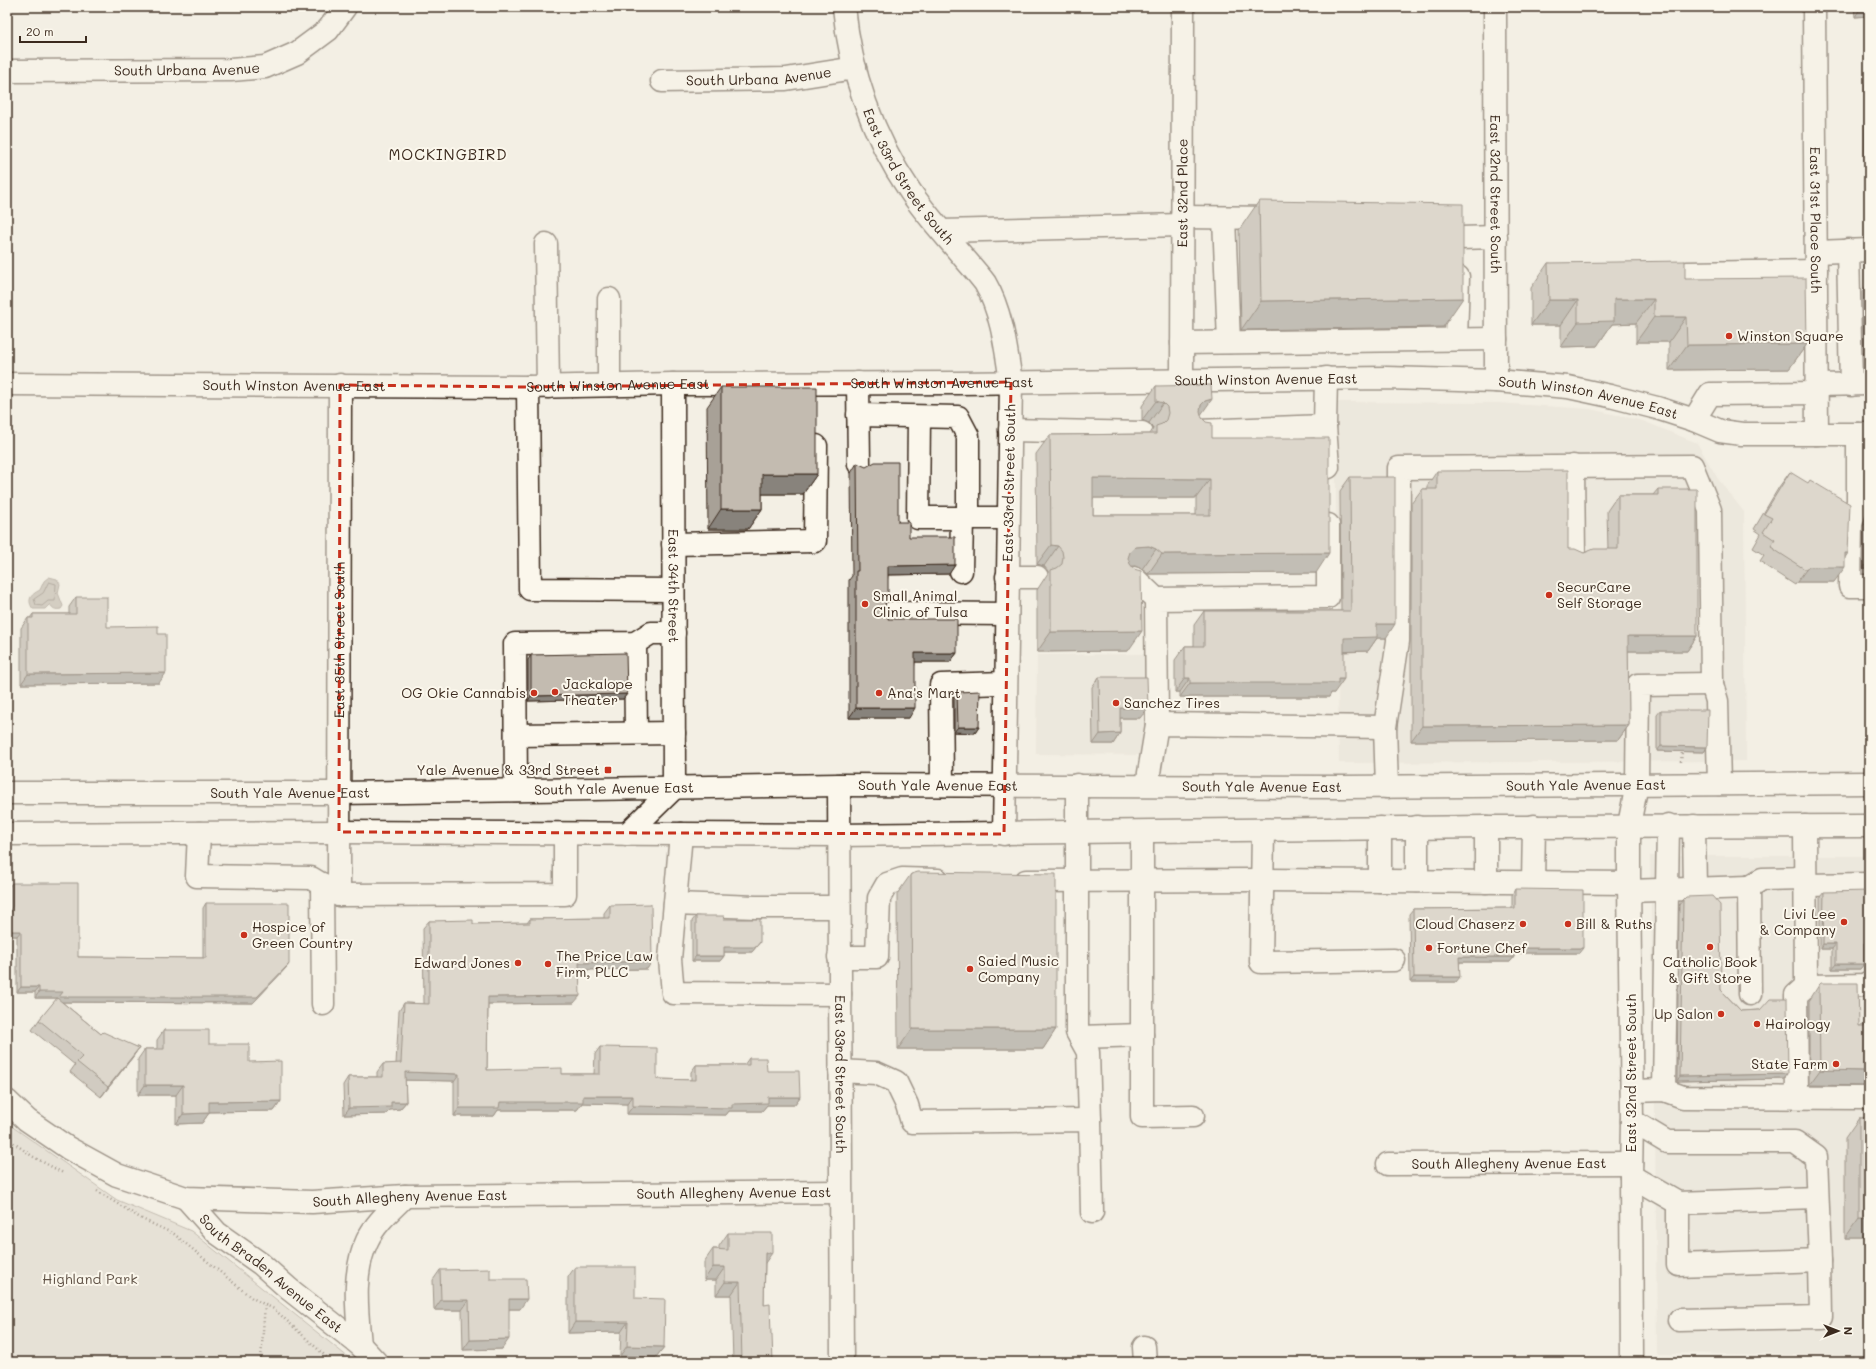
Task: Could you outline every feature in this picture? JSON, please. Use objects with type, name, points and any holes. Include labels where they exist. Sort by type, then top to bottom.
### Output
[{"type":"street","name":"South Urbana Avenue","points":[[7,71],[231,70],[265,67],[297,53],[328,30],[345,7]]},
{"type":"street","name":"East 33rd Street South","points":[[844,7],[845,26],[855,68],[870,117],[884,149],[910,191],[984,283],[994,304],[1003,333],[1011,382],[1006,614],[1004,834]]},
{"type":"street","name":"East 32nd Place","points":[[1182,379],[1183,7]]},
{"type":"street","name":"East 32nd Street South","points":[[1495,7],[1496,381]]},
{"type":"street","name":"East 31st Place South","points":[[1814,7],[1817,434]]},
{"type":"street","name":"South Urbana Avenue","points":[[662,81],[786,79],[855,68]]},
{"type":"street","points":[[1224,218],[1229,342]]},
{"type":"street","points":[[942,231],[1224,218],[1296,218]]},
{"type":"street","points":[[1447,220],[1457,227],[1460,238],[1456,339]]},
{"type":"street","points":[[1460,238],[1496,237]]},
{"type":"street","points":[[546,244],[538,387],[530,589],[673,590]]},
{"type":"street","points":[[1687,273],[1816,261],[1859,250],[1849,303],[1860,384],[1816,389],[1710,394],[1694,420]]},
{"type":"street","points":[[609,299],[609,385]]},
{"type":"street","points":[[1816,304],[1849,303]]},
{"type":"street","points":[[1182,344],[1229,342],[1496,339]]},
{"type":"street","points":[[1127,578],[1134,578],[1156,599],[1328,597],[1328,452],[1325,426],[1326,378]]},
{"type":"street","name":"South Winston Avenue East","points":[[7,384],[538,387],[858,382],[958,383],[1182,379],[1386,378],[1496,381],[1568,387],[1626,400],[1694,420],[1720,431],[1742,434],[1863,434]]},
{"type":"street","points":[[858,382],[859,464]]},
{"type":"street","points":[[673,544],[815,541],[816,383]]},
{"type":"street","points":[[958,383],[958,417],[968,436],[965,518],[961,571]]},
{"type":"street","name":"East 34th Street","points":[[673,384],[674,788]]},
{"type":"street","name":"East 35th Street South","points":[[323,1004],[331,890],[339,832],[340,385]]},
{"type":"street","points":[[858,415],[958,417]]},
{"type":"street","points":[[919,417],[918,518],[1008,518]]},
{"type":"street","points":[[1198,431],[1325,426]]},
{"type":"street","points":[[1010,430],[1142,433]]},
{"type":"street","points":[[1863,434],[1858,502],[1851,524],[1850,586],[1869,586]]},
{"type":"street","points":[[1573,466],[1574,556]]},
{"type":"street","points":[[1387,786],[1385,727],[1398,641],[1398,468],[1573,466],[1692,466],[1710,510],[1712,684],[1717,701],[1719,784]]},
{"type":"street","points":[[1007,577],[1037,577]]},
{"type":"street","points":[[1147,785],[1157,724],[1156,599]]},
{"type":"street","points":[[891,613],[1006,614]]},
{"type":"street","points":[[516,790],[515,644],[636,643],[650,633],[674,633]]},
{"type":"street","points":[[636,643],[636,733]]},
{"type":"street","points":[[942,785],[941,684],[1005,683]]},
{"type":"street","name":"East 32nd Street South","points":[[1632,1362],[1632,1091],[1629,887],[1630,825],[1637,784],[1638,685],[1712,684]]},
{"type":"street","points":[[1157,724],[1385,727]]},
{"type":"street","points":[[516,735],[674,732]]},
{"type":"street","name":"South Yale Avenue East","points":[[7,793],[340,793],[839,785],[1004,784],[1387,786],[1869,783]]},
{"type":"street","name":"East 33rd Street South","points":[[839,785],[838,835],[842,1362]]},
{"type":"street","points":[[1077,785],[1077,1032],[1088,1052],[1092,1212]]},
{"type":"street","points":[[627,834],[674,788]]},
{"type":"street","points":[[1664,1090],[1668,825]]},
{"type":"street","points":[[1486,826],[1486,882]]},
{"type":"street","points":[[7,834],[339,832],[838,835],[1077,833],[1486,826],[1869,826]]},
{"type":"street","points":[[1534,826],[1534,882]]},
{"type":"street","points":[[1694,826],[1695,889]]},
{"type":"street","points":[[1804,826],[1806,986]]},
{"type":"street","points":[[1417,827],[1417,881]]},
{"type":"street","points":[[1380,828],[1380,881]]},
{"type":"street","points":[[1263,830],[1261,962],[1394,960]]},
{"type":"street","points":[[1142,832],[1142,1117],[1193,1116]]},
{"type":"street","points":[[199,833],[197,876],[311,878],[331,890],[565,894],[565,834]]},
{"type":"street","points":[[681,834],[670,959],[673,993],[840,994]]},
{"type":"street","points":[[839,957],[877,957],[878,898],[887,884],[902,879],[958,880]]},
{"type":"street","points":[[1006,881],[1077,882],[1262,880],[1534,882],[1666,890],[1749,887],[1762,879],[1869,884]]},
{"type":"street","points":[[1749,887],[1750,994]]},
{"type":"street","points":[[675,904],[756,907],[839,907]]},
{"type":"street","points":[[1797,1097],[1796,995],[1806,986],[1869,985]]},
{"type":"street","points":[[1080,1037],[1142,1035]]},
{"type":"street","points":[[840,1071],[876,1073],[896,1082],[907,1105],[912,1122],[1090,1120]]},
{"type":"street","points":[[1632,1091],[1664,1090],[1683,1097],[1869,1098]]},
{"type":"street","name":"South Allegheny Avenue East","points":[[7,1101],[39,1128],[68,1148],[117,1175],[186,1198],[312,1202],[405,1196],[840,1192]]},
{"type":"street","points":[[1632,1121],[1667,1142],[1795,1142],[1816,1157],[1821,1317],[1679,1320]]},
{"type":"street","name":"South Allegheny Avenue East","points":[[1388,1164],[1631,1170]]},
{"type":"street","points":[[1631,1170],[1678,1203],[1817,1198]]},
{"type":"street","name":"South Braden Avenue East","points":[[360,1344],[356,1296],[360,1268],[367,1240],[383,1218],[405,1196]]},
{"type":"street","name":"South Braden Avenue East","points":[[186,1198],[217,1233],[261,1264],[289,1289],[360,1344],[376,1362]]},
{"type":"street","points":[[1678,1203],[1678,1265],[1820,1260]]},
{"type":"path","points":[[1681,769],[1682,752]]},
{"type":"path","points":[[7,1138],[32,1156],[70,1176]]},
{"type":"path","points":[[95,1190],[142,1219],[174,1234],[252,1298],[274,1309],[332,1362]]},
{"type":"path","points":[[260,1362],[265,1304]]},
{"type":"path","points":[[158,1360],[178,1362]]},
{"type":"highlighted area","points":[[1011,382],[1004,834],[339,832],[340,385],[528,387]]},
{"type":"shaded area","points":[[1335,402],[1497,403],[1590,409],[1643,421],[1697,443],[1718,479],[1744,512],[1746,761],[1339,763]]},
{"type":"shaded area","points":[[1149,654],[1148,755],[1036,754],[1037,655]]},
{"type":"shaded area","points":[[1650,856],[1869,856],[1869,1356],[1657,1353],[1655,1109]]},
{"type":"green space","name":"Highland Park","points":[[7,1123],[117,1200],[191,1231],[354,1362],[7,1362]]},
{"type":"water","points":[[49,577],[57,579],[60,584],[58,593],[63,606],[61,609],[56,609],[50,604],[45,609],[33,609],[30,603],[30,598],[40,590],[44,581]]},
{"type":"building","points":[[1259,201],[1463,204],[1463,298],[1261,301]]},
{"type":"building","points":[[1685,261],[1685,279],[1806,278],[1807,344],[1687,345],[1686,317],[1654,317],[1654,299],[1614,299],[1614,321],[1578,322],[1578,300],[1549,300],[1548,263]]},
{"type":"building","points":[[1211,385],[1212,399],[1205,401],[1201,405],[1200,411],[1202,418],[1206,422],[1212,423],[1212,438],[1329,438],[1329,553],[1162,554],[1149,546],[1135,547],[1130,552],[1128,558],[1134,569],[1141,571],[1142,631],[1051,632],[1051,570],[1062,564],[1063,557],[1062,551],[1058,546],[1051,545],[1050,435],[1156,434],[1156,426],[1162,424],[1166,420],[1168,413],[1167,407],[1163,403],[1156,401],[1156,386]],"holes":[[[1093,478],[1210,479],[1210,515],[1093,515]]]},
{"type":"building","points":[[721,387],[817,387],[817,474],[762,474],[762,509],[721,509]]},
{"type":"building","points":[[875,462],[898,462],[898,522],[909,522],[909,537],[955,537],[955,565],[888,566],[888,596],[885,604],[888,611],[888,619],[957,619],[957,653],[915,653],[915,708],[856,708],[856,571],[858,571],[857,463],[866,467]]},
{"type":"building","name":"SecurCare Self Storage","points":[[1568,470],[1568,549],[1575,549],[1584,553],[1594,549],[1618,549],[1618,495],[1658,495],[1658,489],[1697,489],[1697,636],[1628,636],[1629,725],[1422,726],[1422,489],[1437,489],[1437,471]]},
{"type":"building","points":[[1790,472],[1808,483],[1810,480],[1850,504],[1848,553],[1845,553],[1845,567],[1808,567],[1806,570],[1771,546],[1775,540],[1763,532],[1772,518],[1764,514]]},
{"type":"building","points":[[1350,477],[1395,477],[1395,624],[1377,624],[1377,637],[1344,638],[1344,679],[1338,679],[1338,683],[1190,683],[1190,678],[1185,678],[1185,646],[1204,646],[1204,611],[1351,611]]},
{"type":"building","points":[[76,597],[107,597],[107,627],[158,626],[158,634],[166,634],[166,673],[28,674],[28,618],[33,618],[33,614],[76,614]]},
{"type":"building","points":[[626,653],[627,694],[531,696],[531,655]]},
{"type":"building","name":"Sanchez Tires","points":[[1099,677],[1147,677],[1148,708],[1120,708],[1120,733],[1100,734]]},
{"type":"building","points":[[980,691],[979,727],[958,727],[957,692]]},
{"type":"building","points":[[1661,710],[1708,710],[1707,747],[1661,746]]},
{"type":"building","name":"Saied Music Company","points":[[918,872],[1056,874],[1056,1029],[912,1029],[911,874]]},
{"type":"building","points":[[12,883],[78,883],[78,957],[206,958],[206,903],[289,903],[289,964],[257,997],[59,997],[63,992],[39,992],[39,987],[21,987],[21,931],[7,931],[7,921],[12,906]]},
{"type":"building","points":[[1515,889],[1583,890],[1583,948],[1513,948],[1514,957],[1459,957],[1460,977],[1414,977],[1413,909],[1515,908]]},
{"type":"building","name":"Livi Lee & Company","points":[[1869,891],[1869,943],[1864,943],[1864,964],[1836,964],[1836,944],[1823,944],[1824,892]]},
{"type":"building","points":[[1712,896],[1720,905],[1721,990],[1741,1011],[1760,1010],[1770,999],[1787,999],[1788,1074],[1680,1076],[1683,900],[1686,897]]},
{"type":"building","points":[[651,904],[652,961],[579,963],[580,996],[488,997],[487,1070],[562,1068],[562,1074],[600,1074],[600,1047],[657,1048],[657,1079],[696,1080],[696,1065],[749,1065],[749,1058],[766,1058],[767,1071],[799,1071],[800,1097],[768,1097],[768,1103],[732,1104],[732,1108],[633,1106],[633,1096],[583,1096],[583,1102],[500,1102],[499,1108],[459,1108],[459,1074],[405,1072],[406,1102],[391,1102],[391,1107],[349,1108],[348,1077],[383,1077],[383,1064],[401,1063],[404,1003],[429,1004],[429,921],[473,920],[473,924],[530,923],[530,919],[610,918],[610,905]]},
{"type":"building","points":[[696,916],[724,916],[724,919],[760,919],[760,942],[756,947],[724,947],[724,956],[696,956]]},
{"type":"building","points":[[1821,983],[1858,983],[1859,1026],[1869,1026],[1869,1071],[1820,1070],[1819,985]]},
{"type":"building","points":[[57,998],[101,1034],[103,1032],[139,1048],[108,1087],[77,1062],[83,1056],[39,1020]]},
{"type":"building","points":[[164,1030],[209,1030],[209,1044],[249,1044],[249,1062],[281,1061],[281,1101],[209,1102],[209,1113],[183,1114],[183,1085],[145,1085],[145,1049],[164,1049]]},
{"type":"building","points":[[1859,1118],[1869,1118],[1869,1219],[1859,1219]]},
{"type":"building","points":[[728,1233],[772,1233],[772,1253],[765,1253],[764,1305],[770,1304],[773,1362],[742,1362],[740,1282],[725,1282],[725,1267],[713,1267],[713,1249],[728,1250]]},
{"type":"building","points":[[575,1267],[635,1267],[635,1298],[665,1299],[664,1347],[627,1346],[628,1322],[575,1322]]},
{"type":"building","points":[[490,1269],[490,1279],[526,1279],[527,1299],[509,1299],[509,1339],[470,1340],[469,1300],[441,1300],[440,1270]]},
{"type":"place","name":"Winston Square","points":[[1729,336]]},
{"type":"place","name":"SecurCare Self Storage","points":[[1549,595]]},
{"type":"place","name":"Small Animal Clinic of Tulsa","points":[[865,604]]},
{"type":"place","name":"Jackalope Theater","points":[[555,692]]},
{"type":"place","name":"OG Okie Cannabis","points":[[534,693]]},
{"type":"place","name":"Ana's Mart","points":[[879,693]]},
{"type":"place","name":"Sanchez Tires","points":[[1116,703]]},
{"type":"place","name":"Yale Avenue & 33rd Street","points":[[608,770]]},
{"type":"place","name":"Livi Lee & Company","points":[[1844,922]]},
{"type":"place","name":"Cloud Chaserz","points":[[1523,924]]},
{"type":"place","name":"Bill & Ruths","points":[[1568,924]]},
{"type":"place","name":"Hospice of Green Country","points":[[244,935]]},
{"type":"place","name":"Catholic Book & Gift Store","points":[[1710,947]]},
{"type":"place","name":"Fortune Chef","points":[[1429,948]]},
{"type":"place","name":"Edward Jones","points":[[518,963]]},
{"type":"place","name":"The Price Law Firm, PLLC","points":[[548,964]]},
{"type":"place","name":"Saied Music Company","points":[[970,969]]},
{"type":"place","name":"Up Salon","points":[[1721,1014]]},
{"type":"place","name":"Hairology","points":[[1757,1024]]},
{"type":"place","name":"State Farm","points":[[1836,1064]]},
{"type":"district","name":"MOCKINGBIRD","points":[[448,155]]}]
